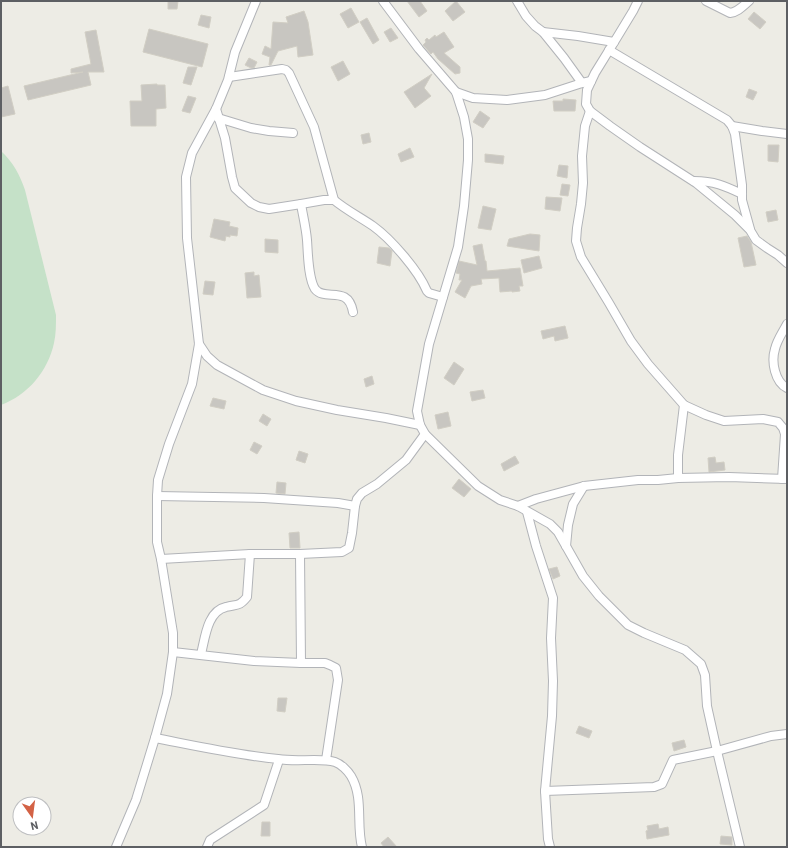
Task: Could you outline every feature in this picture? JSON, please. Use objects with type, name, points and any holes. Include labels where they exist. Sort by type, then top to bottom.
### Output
[{"type":"street","points":[[116,847],[136,800],[155,738],[167,694],[173,652],[173,633],[157,542],[157,496],[158,480],[169,444],[192,384],[199,344],[187,238],[186,177],[192,153],[216,109],[229,77],[235,52],[256,1]]},
{"type":"street","points":[[383,1],[419,49],[456,92],[464,117],[468,139],[468,160],[464,206],[458,247],[429,344],[417,411],[420,425],[425,434],[478,486],[500,500],[518,506],[550,524],[558,532],[583,576],[599,596],[628,625],[644,634],[685,650],[701,664],[705,675],[707,706],[740,847]]},
{"type":"street","points":[[517,1],[526,16],[543,32],[582,83]]},
{"type":"street","points":[[706,1],[730,13],[734,13],[749,1]]},
{"type":"street","points":[[634,3],[587,90],[586,104],[590,111],[640,147],[694,181],[736,215],[750,230],[756,240],[787,262]]},
{"type":"street","points":[[543,32],[614,42]]},
{"type":"street","points":[[609,50],[727,120],[732,126],[735,134],[742,185],[742,200],[750,230]]},
{"type":"street","points":[[229,77],[282,69],[289,73],[314,127],[334,200],[339,205],[387,237],[416,272],[426,290],[429,293],[443,297]]},
{"type":"street","points":[[456,92],[473,98],[507,100],[546,95],[591,81]]},
{"type":"street","points":[[216,109],[225,138],[235,188],[251,203],[259,207],[269,209],[324,200],[334,200]]},
{"type":"street","points":[[518,506],[536,499],[584,486],[638,480],[729,477],[784,479],[785,434],[783,428],[778,422],[763,420],[724,421],[684,404],[648,364],[631,342],[581,257],[576,241],[583,183],[582,156],[585,126],[590,111]]},
{"type":"street","points":[[218,118],[251,128],[293,133]]},
{"type":"street","points":[[732,126],[762,132],[787,134]]},
{"type":"street","points":[[694,181],[717,183],[742,194]]},
{"type":"street","points":[[301,204],[312,282],[320,293],[345,297],[352,305],[353,312]]},
{"type":"street","points":[[787,324],[774,350],[776,375],[784,387],[787,388]]},
{"type":"street","points":[[199,344],[207,356],[217,365],[263,390],[296,401],[420,425]]},
{"type":"street","points":[[678,478],[678,455],[684,404]]},
{"type":"street","points":[[161,559],[250,554],[342,552],[349,548],[357,499],[362,493],[377,484],[406,460],[425,434]]},
{"type":"street","points":[[566,546],[568,525],[573,504],[584,486]]},
{"type":"street","points":[[157,496],[264,498],[338,503],[355,506]]},
{"type":"street","points":[[527,512],[536,546],[553,598],[550,638],[553,681],[552,716],[545,791],[548,839],[550,847]]},
{"type":"street","points":[[201,654],[208,625],[213,615],[224,607],[238,605],[247,597],[250,554]]},
{"type":"street","points":[[300,554],[301,663]]},
{"type":"street","points":[[173,652],[254,661],[325,663],[336,668],[338,680],[326,760]]},
{"type":"street","points":[[545,791],[654,787],[662,784],[673,760],[717,751],[771,736],[787,734]]},
{"type":"street","points":[[155,738],[216,751],[279,760],[326,760],[336,762],[351,775],[356,788],[359,807],[360,840],[362,847]]},
{"type":"street","points":[[207,847],[210,840],[264,805],[279,760]]},
{"type":"green space","points":[[1,151],[16,169],[25,190],[56,315],[56,333],[51,353],[42,372],[20,395],[1,405]]},
{"type":"building","points":[[168,1],[178,1],[177,9],[168,9]]},
{"type":"building","points":[[407,1],[420,1],[427,11],[419,17]]},
{"type":"building","points":[[456,1],[465,12],[453,21],[445,11]]},
{"type":"building","points":[[351,8],[359,22],[348,28],[340,14]]},
{"type":"building","points":[[304,11],[308,22],[313,55],[298,57],[297,46],[278,51],[271,65],[269,65],[270,57],[262,54],[265,46],[271,49],[273,22],[288,23],[286,17]]},
{"type":"building","points":[[754,12],[766,22],[760,29],[748,19]]},
{"type":"building","points":[[201,15],[211,17],[209,28],[198,25]]},
{"type":"building","points":[[367,18],[379,40],[373,44],[360,22]]},
{"type":"building","points":[[391,28],[398,38],[390,42],[384,32]]},
{"type":"building","points":[[149,29],[208,44],[202,67],[143,52]]},
{"type":"building","points":[[96,30],[104,72],[88,72],[91,85],[28,100],[24,86],[83,72],[71,73],[71,69],[91,64],[85,32]]},
{"type":"building","points":[[444,32],[454,47],[444,53],[460,67],[460,73],[455,74],[438,59],[433,52],[431,54],[423,45],[427,38],[429,40],[435,35],[436,37]]},
{"type":"building","points":[[249,58],[257,62],[254,68],[245,65]]},
{"type":"building","points":[[343,61],[350,74],[338,81],[331,67]]},
{"type":"building","points":[[188,67],[197,67],[191,85],[183,83]]},
{"type":"building","points":[[432,74],[424,88],[431,96],[415,108],[404,92]]},
{"type":"building","points":[[141,85],[165,85],[166,108],[156,109],[156,126],[131,126],[130,101],[142,101]]},
{"type":"building","points":[[8,86],[15,114],[1,117],[1,88]]},
{"type":"building","points":[[749,89],[757,92],[753,100],[746,97]]},
{"type":"building","points":[[188,96],[196,98],[190,113],[182,111]]},
{"type":"building","points":[[563,99],[576,100],[575,111],[554,111],[553,101],[563,101]]},
{"type":"building","points":[[480,111],[490,118],[483,128],[473,122]]},
{"type":"building","points":[[369,133],[371,142],[363,144],[361,135]]},
{"type":"building","points":[[768,145],[779,145],[778,162],[768,161]]},
{"type":"building","points":[[410,148],[414,157],[401,162],[398,154]]},
{"type":"building","points":[[485,154],[504,156],[503,164],[485,162]]},
{"type":"building","points":[[559,165],[568,166],[567,178],[557,176]]},
{"type":"building","points":[[562,184],[570,185],[568,196],[560,195]]},
{"type":"building","points":[[546,197],[562,198],[560,211],[545,209]]},
{"type":"building","points":[[483,206],[496,209],[491,230],[478,228]]},
{"type":"building","points":[[776,210],[778,220],[768,222],[766,212]]},
{"type":"building","points":[[214,219],[230,222],[229,226],[238,228],[237,236],[226,236],[225,241],[210,237]]},
{"type":"building","points":[[530,234],[540,235],[539,251],[507,246],[509,239]]},
{"type":"building","points":[[747,236],[751,242],[756,265],[744,267],[738,238]]},
{"type":"building","points":[[265,239],[278,240],[278,253],[265,252]]},
{"type":"building","points":[[482,244],[487,271],[520,268],[523,286],[519,286],[520,291],[500,292],[499,278],[481,279],[482,284],[471,286],[465,298],[455,292],[462,280],[459,280],[460,274],[456,273],[459,261],[477,265],[473,246]]},
{"type":"building","points":[[379,247],[389,248],[392,251],[390,266],[377,263]]},
{"type":"building","points":[[539,256],[542,268],[524,273],[521,260]]},
{"type":"building","points":[[254,272],[254,276],[259,275],[261,297],[247,298],[245,273]]},
{"type":"building","points":[[205,281],[215,282],[213,295],[203,294]]},
{"type":"building","points":[[565,326],[568,338],[555,341],[554,336],[543,339],[541,331]]},
{"type":"building","points":[[454,362],[464,369],[454,385],[444,378]]},
{"type":"building","points":[[372,376],[374,384],[366,387],[364,379]]},
{"type":"building","points":[[483,390],[485,398],[472,401],[470,392]]},
{"type":"building","points":[[213,398],[226,401],[224,409],[210,406]]},
{"type":"building","points":[[448,412],[451,426],[438,429],[435,415]]},
{"type":"building","points":[[263,414],[271,419],[267,426],[259,421]]},
{"type":"building","points":[[254,442],[262,446],[257,454],[250,450]]},
{"type":"building","points":[[299,451],[308,454],[305,463],[296,460]]},
{"type":"building","points":[[515,456],[519,463],[504,471],[501,464]]},
{"type":"building","points":[[715,457],[716,463],[724,462],[725,470],[709,472],[708,458]]},
{"type":"building","points":[[459,479],[471,489],[464,497],[452,488]]},
{"type":"building","points":[[277,482],[286,483],[285,494],[276,493]]},
{"type":"building","points":[[299,532],[300,548],[290,548],[289,533]]},
{"type":"building","points":[[557,567],[560,576],[553,579],[549,569]]},
{"type":"building","points":[[278,698],[287,698],[285,712],[277,711]]},
{"type":"building","points":[[579,726],[592,731],[589,738],[576,733]]},
{"type":"building","points":[[684,740],[686,747],[674,751],[672,743]]},
{"type":"building","points":[[262,822],[270,822],[270,836],[261,836]]},
{"type":"building","points":[[658,824],[659,829],[668,827],[669,835],[647,839],[647,826]]},
{"type":"building","points":[[721,836],[732,837],[732,845],[720,844]]},
{"type":"building","points":[[388,837],[397,847],[384,847],[381,843]]}]
